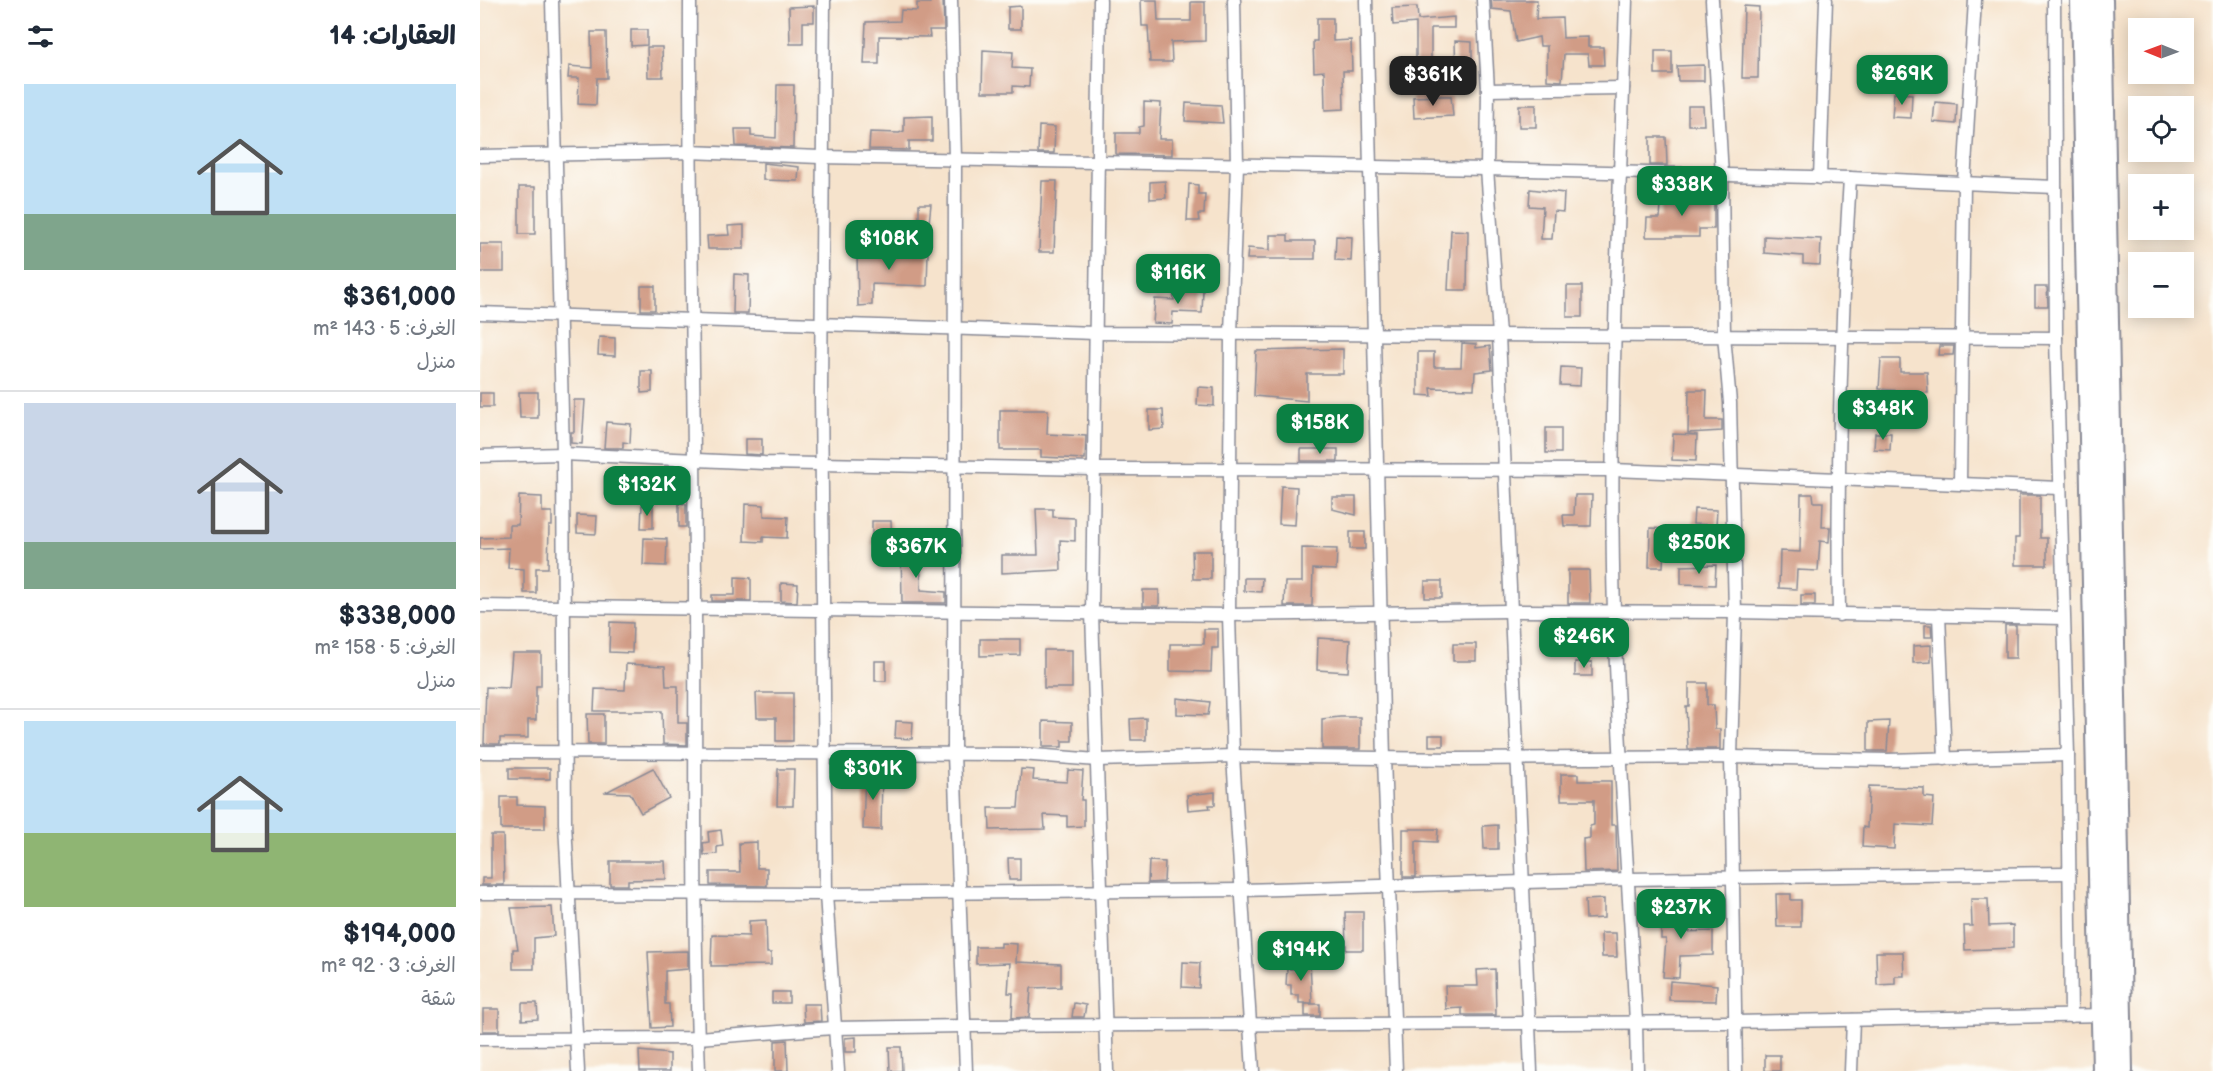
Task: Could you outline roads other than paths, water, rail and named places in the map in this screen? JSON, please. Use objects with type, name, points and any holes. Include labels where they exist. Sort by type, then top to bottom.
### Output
[{"type":"highway","points":[[2082,0],[2112,1015],[2121,1071]]},
{"type":"highway","points":[[2101,0],[2112,1015],[2104,1071]]},
{"type":"street","points":[[552,0],[564,454],[564,752],[578,1071]]},
{"type":"street","points":[[690,0],[689,152],[696,609],[694,892],[699,1071]]},
{"type":"street","points":[[824,0],[820,157],[826,894],[833,1029],[838,1071]]},
{"type":"street","points":[[951,0],[955,159],[954,754],[966,1071]]},
{"type":"street","points":[[1100,0],[1092,613],[1107,1071]]},
{"type":"street","points":[[1234,0],[1237,165],[1231,334],[1229,615],[1233,756],[1253,1071]]},
{"type":"street","points":[[1366,0],[1372,334],[1378,471],[1384,759],[1396,1071]]},
{"type":"street","points":[[1483,0],[1488,90],[1487,169],[1499,335],[1509,611],[1518,758],[1531,1071]]},
{"type":"street","points":[[1626,0],[1618,174],[1613,470],[1614,612],[1636,1022],[1636,1071]]},
{"type":"street","points":[[1712,0],[1714,71],[1722,176],[1724,335],[1730,403],[1735,612],[1731,756],[1736,1071]]},
{"type":"street","points":[[1820,178],[1826,0]]},
{"type":"street","points":[[1960,483],[1964,183],[1975,0]]},
{"type":"street","points":[[2054,0],[2056,338],[2062,618],[2068,755],[2071,1016]]},
{"type":"street","points":[[1488,90],[1623,88]]},
{"type":"street","points":[[480,156],[689,152],[820,157],[1368,166],[1850,178],[2055,187]]},
{"type":"street","points":[[1839,615],[1837,477],[1840,336],[1850,178]]},
{"type":"street","points":[[480,313],[1096,333],[2056,338]]},
{"type":"street","points":[[480,456],[564,454],[821,465],[1094,469],[1613,470],[1837,477],[2059,488]]},
{"type":"street","points":[[480,606],[1229,615],[1509,611],[1735,612],[2062,618]]},
{"type":"street","points":[[1939,615],[1945,759]]},
{"type":"street","points":[[480,752],[1021,754],[1097,760],[1233,756],[1384,759],[1731,756],[1945,759],[2068,755]]},
{"type":"street","points":[[480,893],[826,894],[1241,890],[1629,879],[2068,873]]},
{"type":"street","points":[[480,1039],[698,1038],[833,1029],[964,1026],[1736,1022],[2112,1015]]},
{"type":"street","points":[[1851,1071],[1852,1020]]}]
